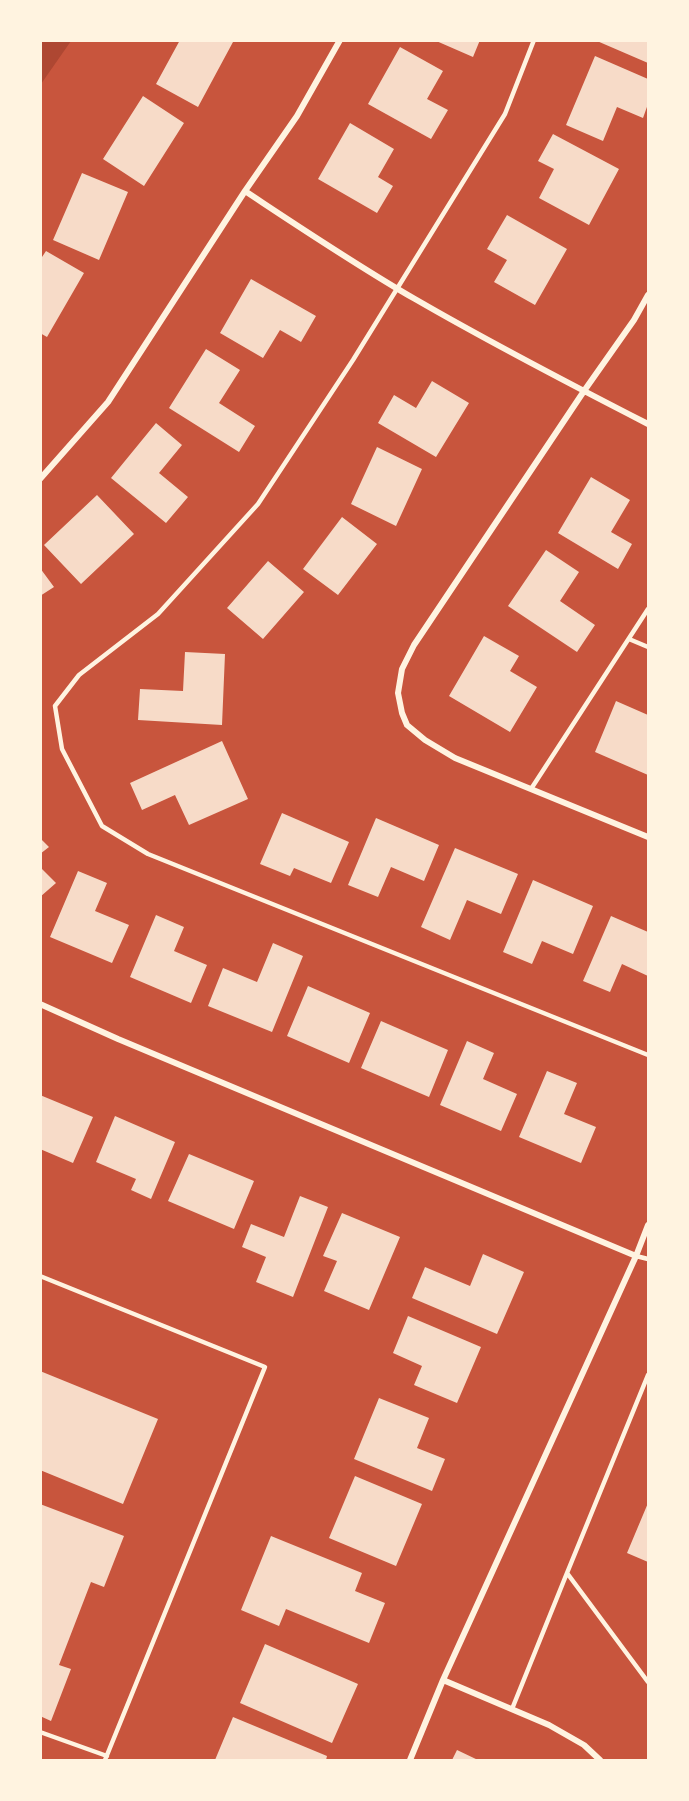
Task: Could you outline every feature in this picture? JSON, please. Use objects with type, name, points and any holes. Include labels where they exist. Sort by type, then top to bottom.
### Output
[{"type":"street","points":[[40,479],[108,402],[245,191],[297,116],[340,40]]},
{"type":"street","points":[[245,191],[397,288],[584,391],[648,423]]},
{"type":"street","points":[[648,296],[414,645],[402,669],[398,693],[407,725],[425,740],[455,758],[648,837]]},
{"type":"street","points":[[40,1004],[118,1040],[636,1256]]},
{"type":"street","points":[[410,1761],[443,1680],[648,1225]]},
{"type":"street","points":[[443,1680],[549,1725],[584,1745],[600,1761]]},
{"type":"lane","points":[[534,40],[506,114],[353,360],[258,504],[158,614],[79,675],[54,706],[62,748],[102,826],[148,854],[648,1055]]},
{"type":"lane","points":[[531,789],[648,609]]},
{"type":"lane","points":[[629,639],[648,647]]},
{"type":"lane","points":[[636,1256],[648,1259]]},
{"type":"lane","points":[[40,1276],[265,1367],[106,1758],[40,1732]]},
{"type":"lane","points":[[512,1709],[648,1375]]},
{"type":"lane","points":[[567,1572],[648,1682]]},
{"type":"shaded area","points":[[40,41],[71,41],[41,84]]},
{"type":"building","points":[[180,40],[231,40],[233,42],[198,107],[156,84]]},
{"type":"building","points":[[434,40],[480,40],[473,57]]},
{"type":"building","points":[[648,40],[648,63],[597,41]]},
{"type":"building","points":[[400,47],[443,71],[427,99],[448,110],[431,139],[368,104]]},
{"type":"building","points":[[595,56],[648,79],[648,104],[643,118],[617,107],[603,141],[566,125]]},
{"type":"building","points":[[143,96],[184,123],[144,186],[103,159]]},
{"type":"building","points":[[350,123],[394,149],[378,177],[393,186],[377,213],[318,179]]},
{"type":"building","points":[[553,134],[619,169],[589,225],[539,198],[554,169],[538,161]]},
{"type":"building","points":[[82,173],[128,192],[99,260],[53,240]]},
{"type":"building","points":[[507,215],[567,249],[535,305],[494,282],[507,260],[487,249]]},
{"type":"building","points":[[46,251],[84,273],[47,337],[40,333],[40,260]]},
{"type":"building","points":[[251,279],[316,316],[301,342],[280,330],[263,358],[220,333]]},
{"type":"building","points":[[206,349],[240,370],[219,403],[255,426],[239,452],[169,408]]},
{"type":"building","points":[[432,381],[469,403],[436,457],[378,423],[394,395],[416,408]]},
{"type":"building","points":[[156,423],[182,445],[159,473],[188,497],[166,523],[111,478]]},
{"type":"building","points":[[377,447],[422,469],[396,526],[351,504]]},
{"type":"building","points":[[591,477],[630,500],[611,532],[632,544],[618,569],[558,533]]},
{"type":"building","points":[[97,495],[134,534],[81,584],[44,545]]},
{"type":"building","points":[[342,517],[377,544],[338,595],[303,569]]},
{"type":"building","points":[[546,550],[579,572],[560,601],[595,625],[577,652],[508,606]]},
{"type":"building","points":[[268,561],[304,592],[263,639],[227,608]]},
{"type":"building","points":[[40,568],[54,587],[40,596]]},
{"type":"building","points":[[484,636],[519,656],[510,671],[537,687],[510,732],[449,696]]},
{"type":"building","points":[[185,652],[225,654],[222,725],[138,720],[140,689],[183,691]]},
{"type":"building","points":[[616,701],[648,715],[648,775],[595,752]]},
{"type":"building","points":[[222,741],[248,799],[189,825],[175,795],[142,810],[130,783]]},
{"type":"building","points":[[282,813],[349,842],[331,883],[294,868],[290,876],[260,864]]},
{"type":"building","points":[[376,818],[439,845],[424,881],[391,867],[378,897],[348,885]]},
{"type":"building","points":[[40,838],[49,847],[40,854]]},
{"type":"building","points":[[455,848],[518,874],[501,914],[467,900],[450,940],[421,927]]},
{"type":"building","points":[[40,867],[56,883],[40,897]]},
{"type":"building","points":[[78,871],[107,883],[95,911],[129,925],[112,963],[50,937]]},
{"type":"building","points":[[533,880],[593,906],[573,954],[542,941],[532,964],[503,952]]},
{"type":"building","points":[[156,915],[184,927],[174,951],[207,965],[191,1003],[130,977]]},
{"type":"building","points":[[611,916],[648,932],[648,976],[622,964],[610,992],[583,981]]},
{"type":"building","points":[[273,943],[303,956],[272,1032],[208,1006],[223,968],[257,982]]},
{"type":"building","points":[[308,986],[370,1013],[349,1063],[287,1036]]},
{"type":"building","points":[[381,1021],[448,1050],[429,1097],[361,1068]]},
{"type":"building","points":[[467,1041],[494,1053],[483,1079],[517,1094],[501,1131],[440,1105]]},
{"type":"building","points":[[547,1071],[577,1083],[564,1114],[596,1127],[581,1163],[519,1137]]},
{"type":"building","points":[[40,1095],[93,1117],[73,1163],[40,1149]]},
{"type":"building","points":[[115,1116],[175,1142],[151,1199],[131,1190],[136,1179],[96,1162]]},
{"type":"building","points":[[189,1154],[254,1181],[234,1229],[168,1201]]},
{"type":"building","points":[[300,1196],[328,1207],[293,1297],[256,1282],[266,1257],[242,1247],[251,1224],[284,1237]]},
{"type":"building","points":[[342,1213],[400,1237],[369,1310],[324,1291],[337,1261],[323,1256]]},
{"type":"building","points":[[483,1254],[524,1272],[497,1334],[412,1298],[425,1267],[470,1286]]},
{"type":"building","points":[[408,1316],[481,1347],[457,1403],[414,1385],[422,1366],[393,1353]]},
{"type":"building","points":[[40,1371],[158,1419],[123,1504],[40,1470]]},
{"type":"building","points":[[379,1398],[429,1418],[417,1448],[445,1459],[432,1491],[354,1459]]},
{"type":"building","points":[[355,1476],[422,1504],[396,1566],[329,1538]]},
{"type":"building","points":[[648,1503],[648,1562],[627,1553]]},
{"type":"building","points":[[40,1504],[124,1536],[104,1587],[91,1582],[59,1665],[71,1669],[51,1721],[40,1716]]},
{"type":"building","points":[[271,1536],[362,1573],[355,1591],[385,1603],[369,1643],[286,1609],[279,1626],[241,1610]]},
{"type":"building","points":[[265,1644],[358,1684],[332,1743],[240,1703]]},
{"type":"building","points":[[233,1717],[327,1756],[326,1760],[215,1760]]},
{"type":"building","points":[[457,1750],[478,1760],[452,1760]]}]
